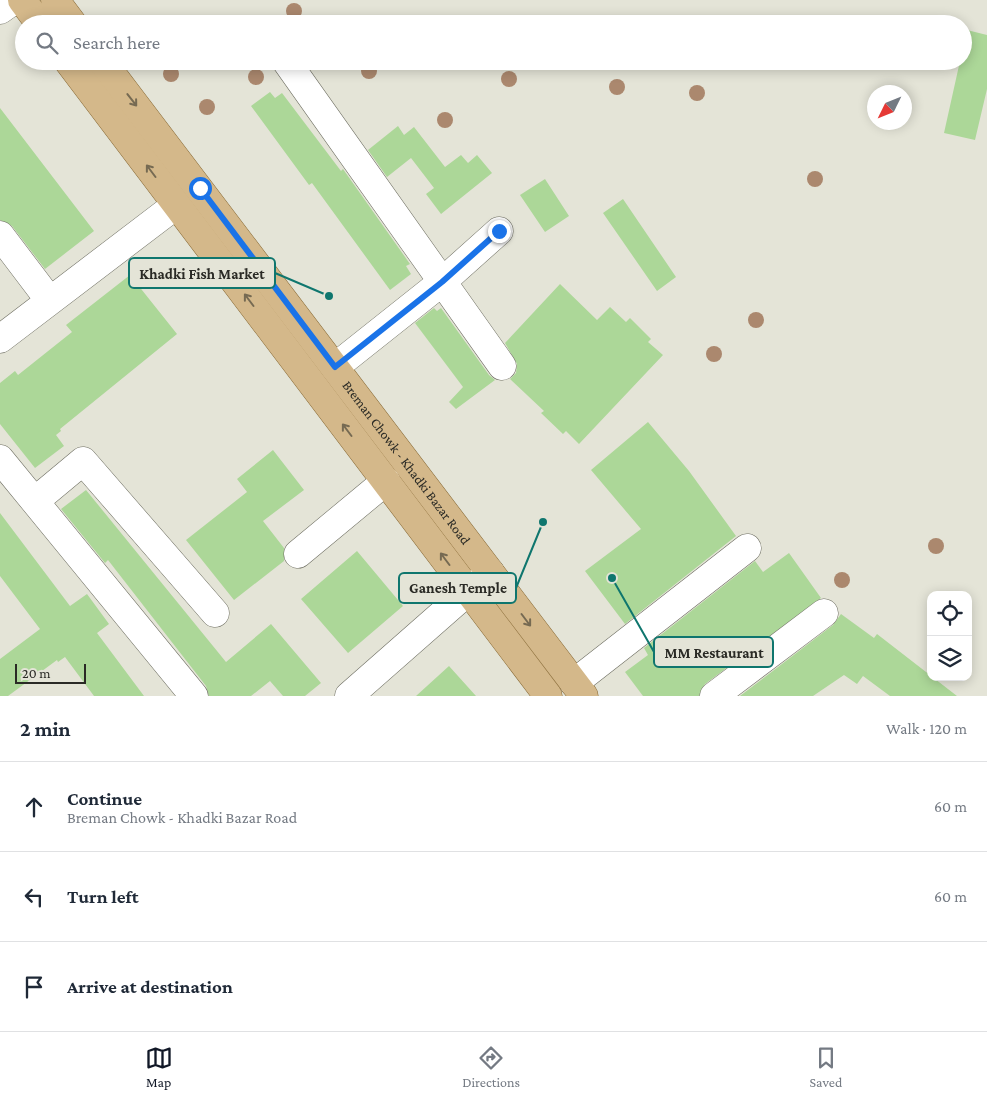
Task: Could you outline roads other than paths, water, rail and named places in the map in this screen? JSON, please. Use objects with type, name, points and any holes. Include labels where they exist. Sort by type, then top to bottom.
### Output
[{"type":"main road","points":[[22,0],[33,15]]},
{"type":"main road","points":[[55,0],[66,15]]},
{"type":"main road","name":"Breman Chowk - Khadki Bazar Road","points":[[75,70],[548,696]]},
{"type":"main road","name":"Breman Chowk - Khadki Bazar Road","points":[[109,70],[580,691]]},
{"type":"street","points":[[0,10],[14,0]]},
{"type":"street","points":[[292,70],[502,366]]},
{"type":"street","points":[[0,339],[176,205]]},
{"type":"street","points":[[335,367],[442,282],[499,231]]},
{"type":"street","points":[[0,236],[50,301]]},
{"type":"street","points":[[0,459],[194,696]]},
{"type":"street","points":[[35,501],[83,461],[214,614]]},
{"type":"street","points":[[298,554],[386,481]]},
{"type":"street","points":[[580,691],[747,560]]},
{"type":"street","points":[[349,696],[490,572]]},
{"type":"street","points":[[714,696],[824,613]]},
{"type":"place","name":"Khadki Fish Market","points":[[329,296]]},
{"type":"place","name":"Ganesh Temple","points":[[543,522]]},
{"type":"place","name":"MM Restaurant","points":[[612,578]]}]
